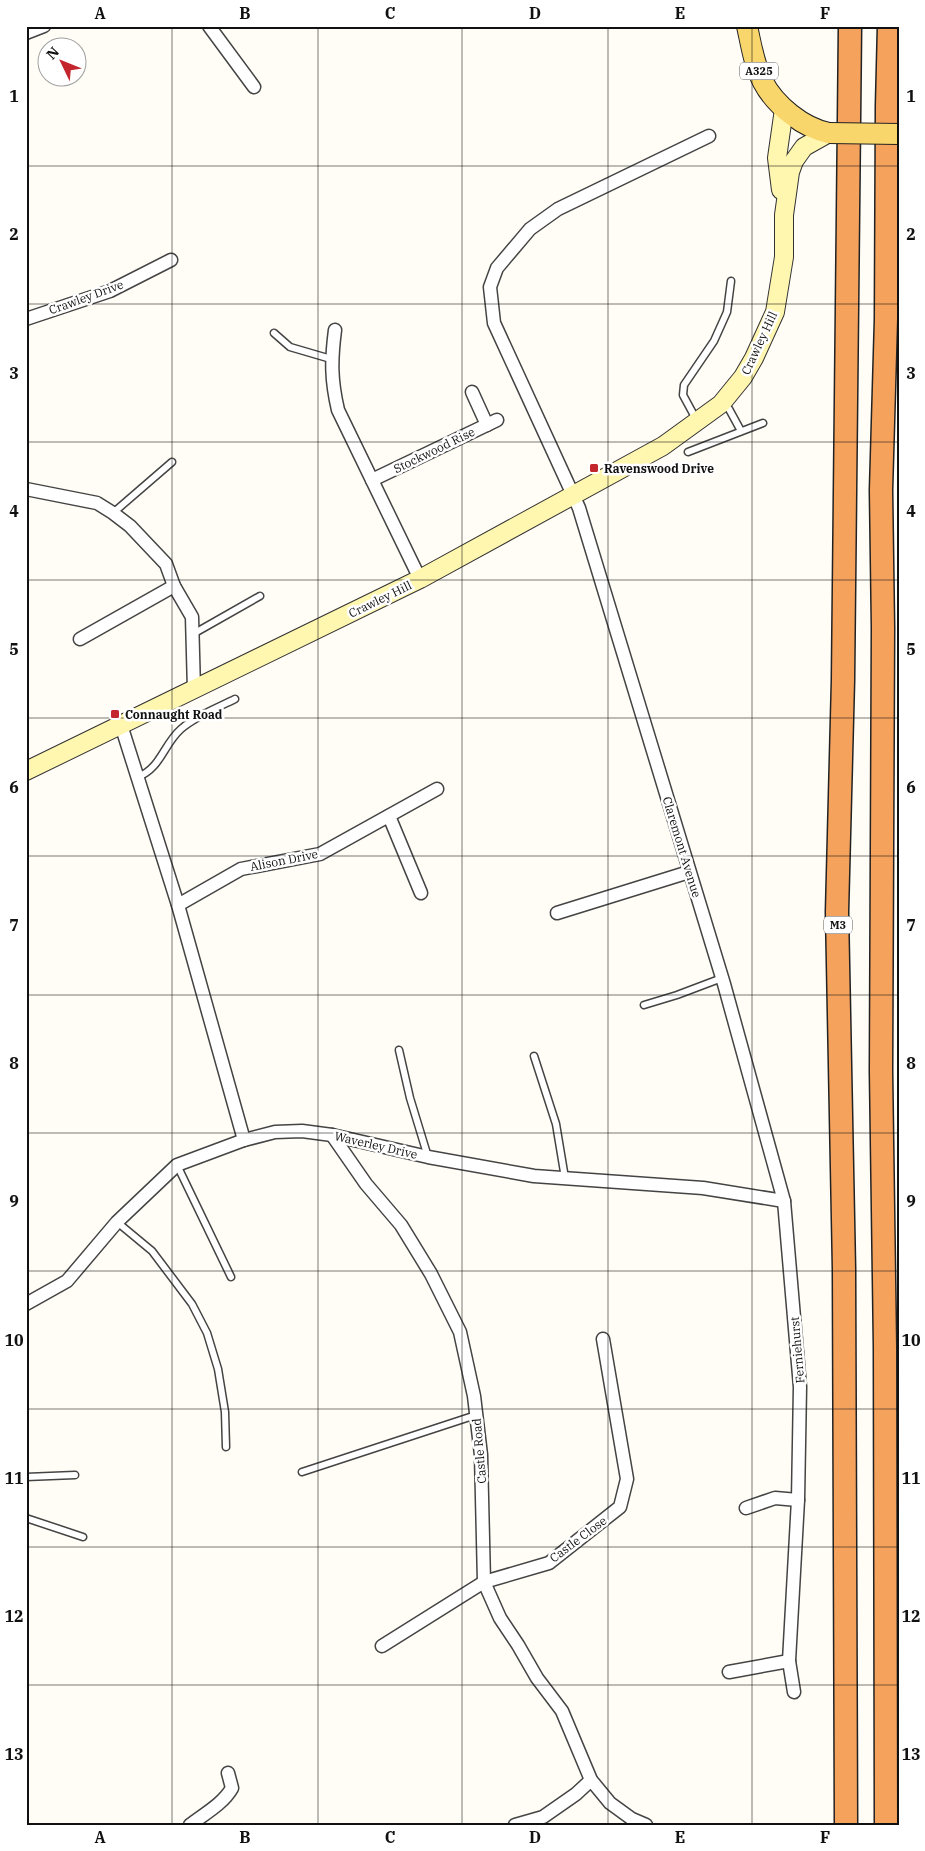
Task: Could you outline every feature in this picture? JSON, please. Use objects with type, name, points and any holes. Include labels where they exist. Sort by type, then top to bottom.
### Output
[{"type":"highway","name":"M3","points":[[846,1825],[844,1269],[837,912],[844,680],[850,26]]},
{"type":"highway","points":[[886,1825],[885,1337],[880,1071],[883,648],[881,490],[886,318],[886,106],[889,26]]},
{"type":"main road","name":"A325","points":[[747,26],[763,82],[784,109],[815,130],[823,133],[899,134]]},
{"type":"street","points":[[26,33],[44,26]]},
{"type":"street","points":[[209,26],[254,87]]},
{"type":"street","name":"Crawley Hill","points":[[26,771],[420,579],[663,446],[721,404],[743,378],[775,312],[784,257],[784,215],[777,158],[784,109]]},
{"type":"street","name":"Crawley Hill","points":[[784,215],[790,172],[794,161],[804,147],[823,133]]},
{"type":"street","points":[[572,495],[494,323],[490,287],[496,268],[530,229],[558,209],[709,136]]},
{"type":"street","name":"Crawley Drive","points":[[26,319],[110,291],[171,260]]},
{"type":"street","points":[[335,330],[331,359],[332,384],[338,410],[420,579]]},
{"type":"street","name":"Stockwood Rise","points":[[372,480],[492,422],[472,392]]},
{"type":"street","points":[[26,490],[97,503],[114,513],[130,526],[166,564],[174,586],[192,617],[194,690]]},
{"type":"street","name":"Claremont Avenue","points":[[572,495],[579,508],[722,978],[784,1201]]},
{"type":"street","points":[[80,639],[174,586]]},
{"type":"street","points":[[121,725],[178,905],[244,1140]]},
{"type":"street","name":"Alison Drive","points":[[178,905],[241,869],[320,854],[437,789]]},
{"type":"street","points":[[389,816],[421,893]]},
{"type":"street","points":[[557,913],[689,872]]},
{"type":"street","name":"Waverley Drive","points":[[26,1304],[67,1281],[117,1222],[177,1165],[244,1140],[275,1132],[302,1131],[332,1135],[428,1157],[534,1176],[703,1188],[784,1201]]},
{"type":"street","name":"Castle Road","points":[[332,1135],[366,1184],[401,1225],[432,1274],[460,1332],[474,1396],[481,1455],[484,1582],[500,1618],[537,1678],[562,1712],[591,1780],[610,1803],[632,1819],[646,1825]]},
{"type":"street","name":"Ferniehurst","points":[[784,1201],[800,1387],[798,1500],[789,1661],[794,1692]]},
{"type":"street","name":"Castle Close","points":[[382,1646],[484,1582],[548,1563],[620,1507],[627,1478],[603,1339]]},
{"type":"street","points":[[746,1508],[775,1498],[798,1500]]},
{"type":"street","points":[[729,1672],[789,1661]]},
{"type":"street","points":[[190,1825],[230,1792],[232,1788],[228,1773]]},
{"type":"street","points":[[515,1825],[544,1817],[576,1794],[591,1780]]},
{"type":"lane","points":[[698,422],[683,395],[684,385],[717,334],[727,312],[731,281]]},
{"type":"lane","points":[[274,333],[290,347],[331,359]]},
{"type":"lane","points":[[721,404],[730,410],[742,431]]},
{"type":"lane","points":[[688,452],[763,423]]},
{"type":"lane","points":[[114,513],[172,462]]},
{"type":"lane","points":[[193,634],[260,596]]},
{"type":"lane","points":[[138,777],[150,772],[168,744],[181,729],[235,698]]},
{"type":"lane","points":[[644,1005],[722,978]]},
{"type":"lane","points":[[400,1050],[410,1098],[428,1157]]},
{"type":"lane","points":[[534,1056],[556,1124],[565,1178]]},
{"type":"lane","points":[[177,1165],[232,1277]]},
{"type":"lane","points":[[117,1222],[158,1258],[192,1304],[207,1333],[218,1369],[225,1412],[226,1447]]},
{"type":"lane","points":[[302,1472],[476,1415]]},
{"type":"lane","points":[[26,1477],[75,1475]]},
{"type":"lane","points":[[26,1518],[82,1536]]},
{"type":"place","name":"Ravenswood Drive","points":[[594,468]]},
{"type":"place","name":"Connaught Road","points":[[115,714]]}]
